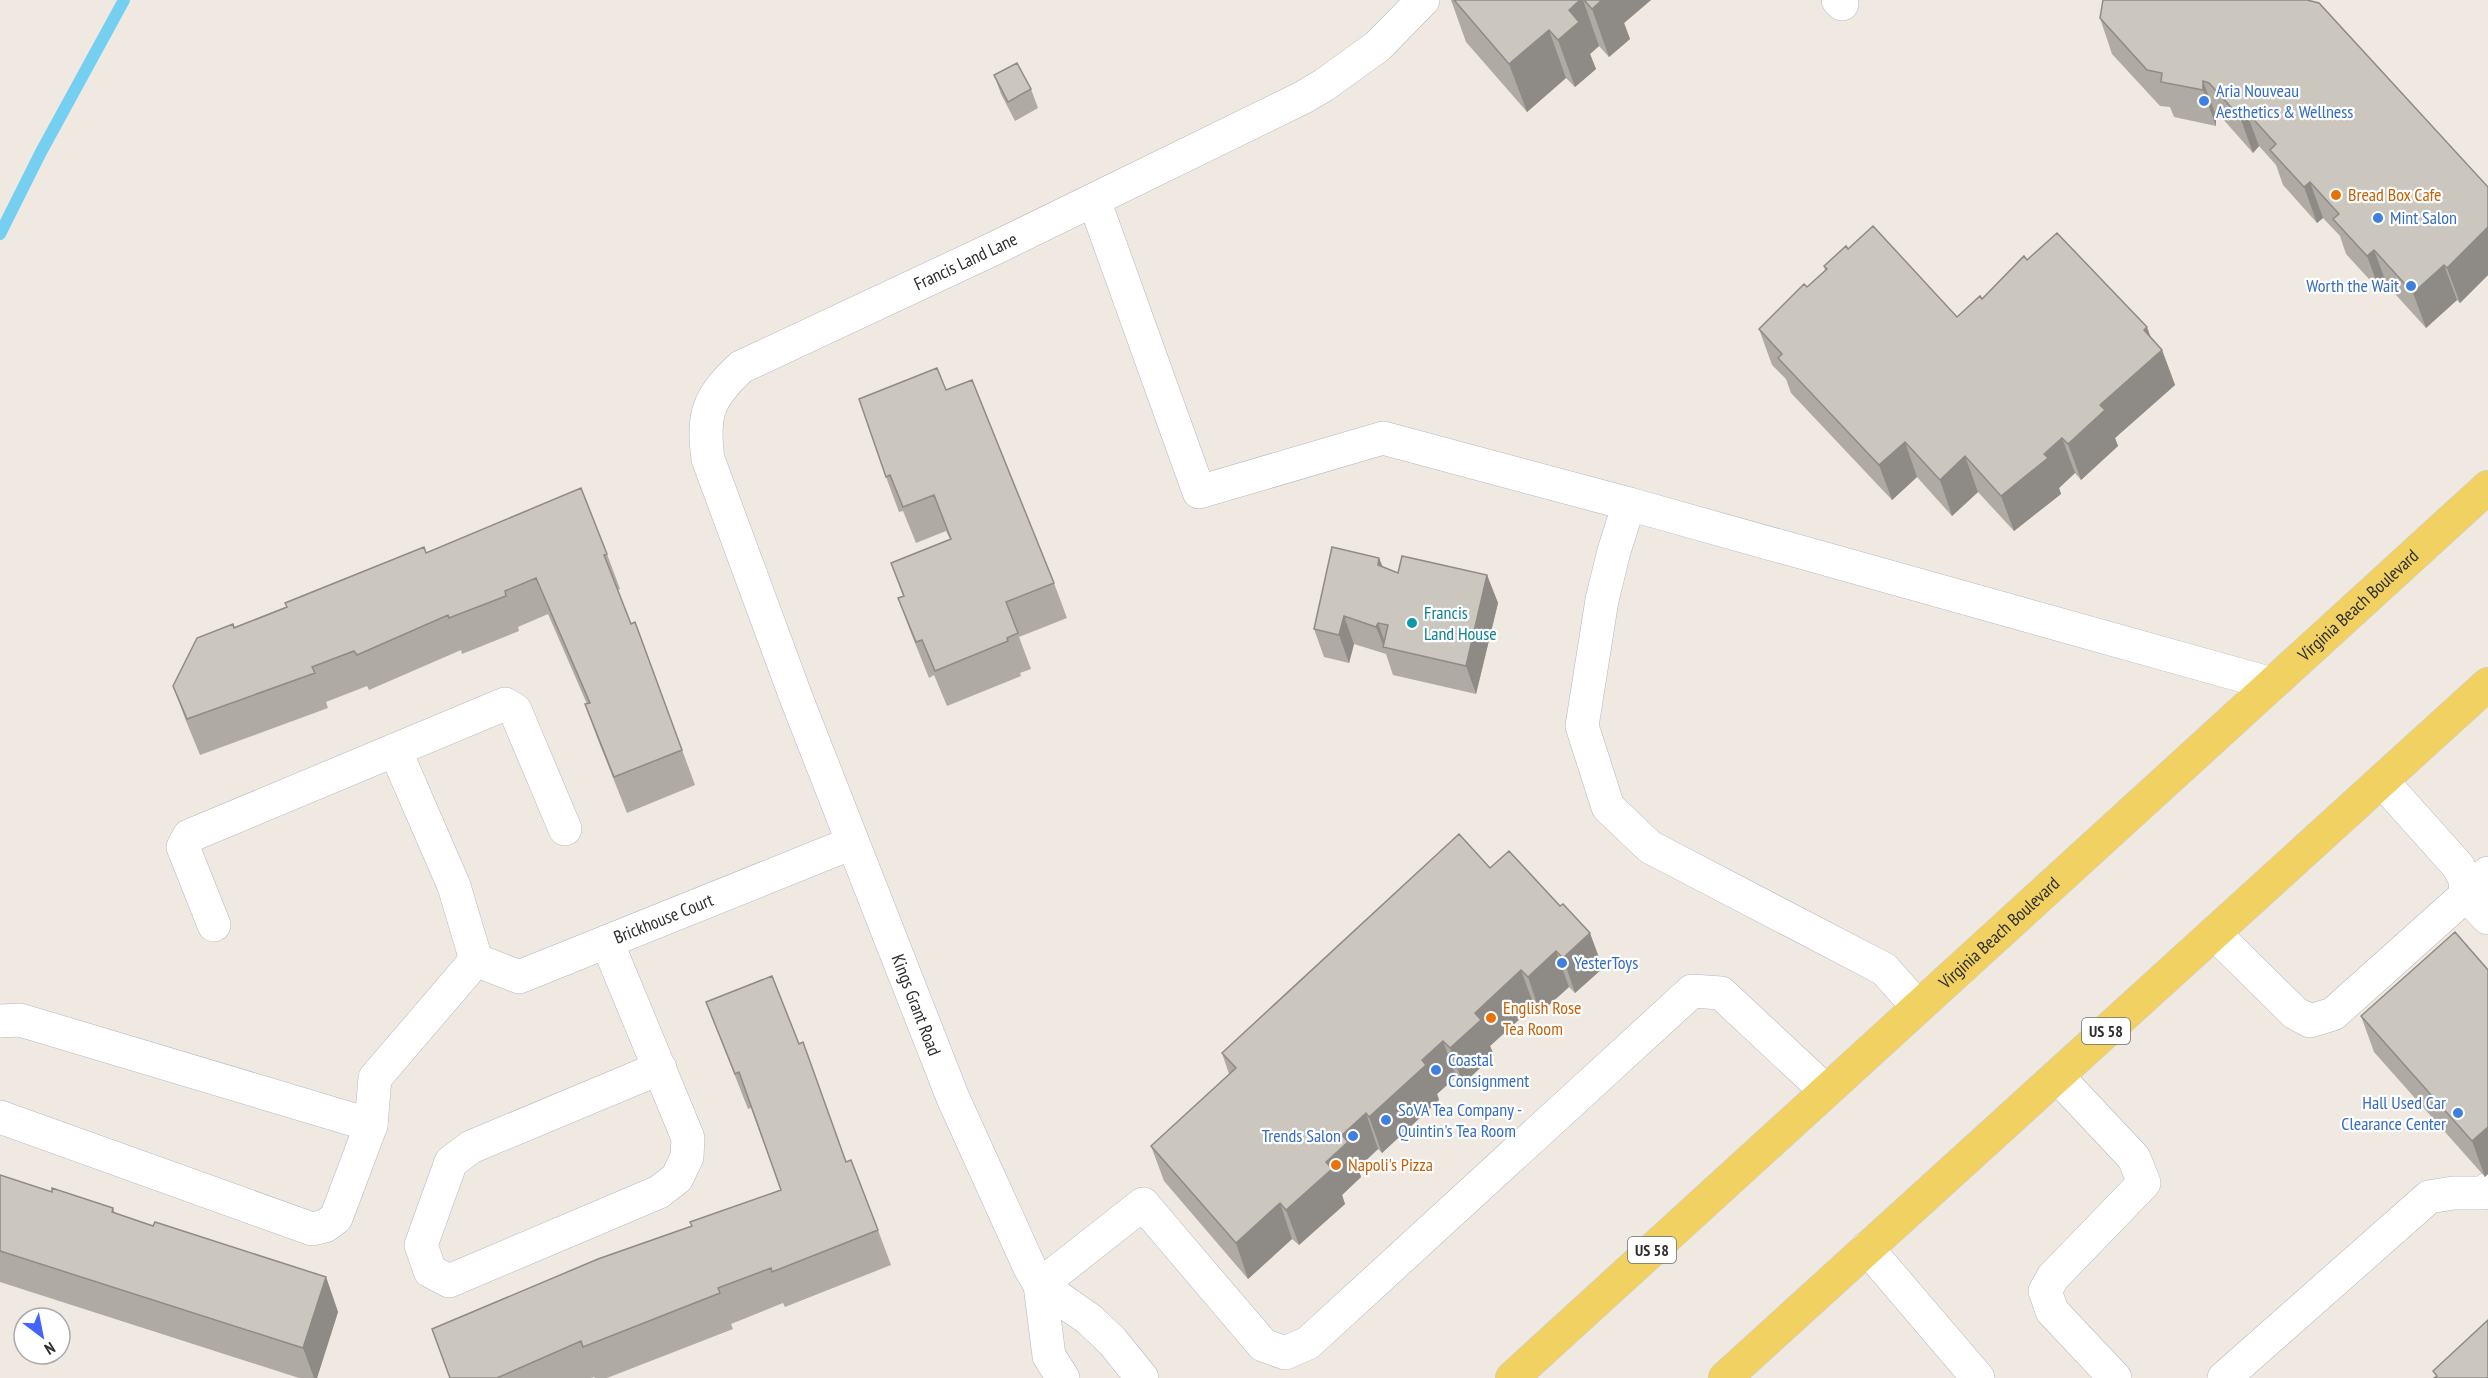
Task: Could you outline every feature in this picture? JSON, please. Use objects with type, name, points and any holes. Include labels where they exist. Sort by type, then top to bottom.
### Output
[{"type":"main road","name":"Virginia Beach Boulevard","points":[[1512,1378],[2488,487]]},
{"type":"main road","name":"US 58","points":[[1725,1378],[2488,684]]},
{"type":"street","name":"Francis Land Lane","points":[[770,629],[708,459],[704,432],[708,410],[722,386],[741,367],[1094,200],[1302,98],[1378,46],[1423,0]]},
{"type":"street","points":[[1094,200],[1199,492],[1383,438],[1629,504],[2272,684]]},
{"type":"street","points":[[1629,504],[1614,550],[1602,600],[1582,726],[1608,807],[1650,847],[1884,969],[1918,1007]]},
{"type":"street","name":"Kings Grant Road","points":[[770,629],[953,1098],[1040,1285],[1049,1356],[1063,1378]]},
{"type":"street","points":[[214,925],[183,847],[189,836],[505,704],[515,710],[565,829]]},
{"type":"street","points":[[0,1117],[312,1229],[325,1226],[336,1218],[371,1125],[375,1078],[476,960],[454,886],[395,750]]},
{"type":"street","points":[[2382,781],[2458,866],[2465,879],[2477,884],[2488,918]]},
{"type":"street","name":"Brickhouse Court","points":[[476,960],[519,977],[852,843]]},
{"type":"street","points":[[2214,933],[2295,1013],[2310,1021],[2333,1014],[2477,884]]},
{"type":"street","points":[[608,942],[660,1068],[688,1137],[687,1157],[677,1178],[658,1192],[449,1281],[430,1271],[421,1245],[451,1162],[471,1147],[660,1068]]},
{"type":"street","points":[[1143,1378],[1113,1342],[1089,1319],[1040,1285],[1143,1204],[1263,1345],[1285,1353],[1300,1347],[1317,1335],[1692,991],[1720,993],[1826,1091]]},
{"type":"street","points":[[0,1021],[20,1020],[371,1125]]},
{"type":"street","points":[[2057,1076],[2134,1158],[2144,1183],[2053,1277],[2045,1291],[2052,1311],[2115,1378]]},
{"type":"street","points":[[2224,1378],[2429,1197],[2453,1193],[2484,1193],[2488,1190]]},
{"type":"street","points":[[1867,1248],[1978,1378]]},
{"type":"building","points":[[1454,0],[1580,0],[1569,10],[1579,22],[1558,40],[1549,30],[1509,64]]},
{"type":"building","points":[[1584,0],[1602,0],[1592,9]]},
{"type":"building","points":[[2103,0],[2307,0],[2319,3],[2488,187],[2488,227],[2447,268],[2444,265],[2413,293],[2374,250],[2367,256],[2333,219],[2339,214],[2310,182],[2304,187],[2270,150],[2276,144],[2246,111],[2240,117],[2209,83],[2203,81],[2203,90],[2161,82],[2162,73],[2147,70],[2100,18]]},
{"type":"building","points":[[1017,63],[1031,89],[1008,102],[994,75]]},
{"type":"building","points":[[1873,226],[1957,317],[1980,296],[1982,299],[2024,256],[2027,260],[2057,233],[2147,327],[2144,330],[2162,350],[2100,405],[2105,410],[2068,444],[2062,438],[2044,454],[2048,458],[2001,496],[1965,456],[1940,480],[1905,442],[1879,465],[1778,358],[1782,354],[1759,329],[1804,284],[1807,287],[1827,269],[1824,266],[1846,246],[1848,249]]},
{"type":"building","points":[[937,368],[946,390],[972,380],[1054,583],[1006,602],[1018,633],[1007,638],[1008,641],[935,671],[922,640],[916,642],[898,598],[904,596],[891,563],[951,539],[934,495],[903,507],[890,475],[886,477],[859,399]]},
{"type":"building","points":[[581,488],[607,554],[604,555],[631,624],[635,622],[682,750],[614,777],[585,704],[590,703],[536,578],[505,591],[506,596],[449,618],[448,615],[357,655],[354,651],[312,667],[315,673],[187,719],[173,686],[197,638],[233,624],[234,628],[287,607],[285,603],[424,547],[426,553]]},
{"type":"building","name":"Francis Land House","points":[[1332,547],[1379,558],[1378,565],[1398,573],[1402,556],[1487,575],[1466,666],[1383,647],[1388,625],[1378,623],[1376,627],[1344,616],[1339,635],[1314,629]]},
{"type":"building","points":[[1459,834],[1490,868],[1509,851],[1560,906],[1563,904],[1590,933],[1563,958],[1556,951],[1528,977],[1521,970],[1475,1013],[1481,1020],[1450,1048],[1443,1041],[1422,1060],[1426,1065],[1369,1117],[1366,1113],[1342,1135],[1348,1142],[1326,1162],[1332,1169],[1286,1210],[1280,1203],[1236,1243],[1151,1146],[1236,1068],[1222,1053]]},
{"type":"building","name":"Hall Used Car Clearance Center","points":[[2455,932],[2488,970],[2488,1127],[2472,1141],[2361,1016]]},
{"type":"building","points":[[772,976],[799,1044],[803,1042],[846,1162],[851,1160],[878,1230],[772,1272],[771,1268],[718,1288],[720,1293],[583,1347],[581,1341],[497,1378],[450,1378],[432,1329],[598,1259],[692,1226],[690,1222],[781,1190],[739,1072],[735,1074],[706,1002]]},
{"type":"building","points":[[0,1175],[52,1192],[52,1188],[113,1208],[112,1212],[153,1226],[155,1222],[326,1277],[303,1348],[0,1251]]},
{"type":"building","points":[[2488,1320],[2488,1378],[2434,1378],[2437,1376],[2433,1371]]},
{"type":"waterway","points":[[0,234],[41,152],[124,0]]},
{"type":"place","name":"Aria Nouveau Aesthetics & Wellness","points":[[2204,101]]},
{"type":"place","name":"Bread Box Cafe","points":[[2336,195]]},
{"type":"place","name":"Mint Salon","points":[[2378,218]]},
{"type":"place","name":"Worth the Wait","points":[[2411,286]]},
{"type":"place","name":"Francis Land House","points":[[1412,623]]},
{"type":"place","name":"YesterToys","points":[[1562,963]]},
{"type":"place","name":"English Rose Tea Room","points":[[1491,1018]]},
{"type":"place","name":"Coastal Consignment","points":[[1436,1070]]},
{"type":"place","name":"Hall Used Car Clearance Center","points":[[2458,1113]]},
{"type":"place","name":"SoVA Tea Company - Quintin's Tea Room","points":[[1386,1120]]},
{"type":"place","name":"Trends Salon","points":[[1353,1136]]},
{"type":"place","name":"Napoli's Pizza","points":[[1336,1165]]}]
